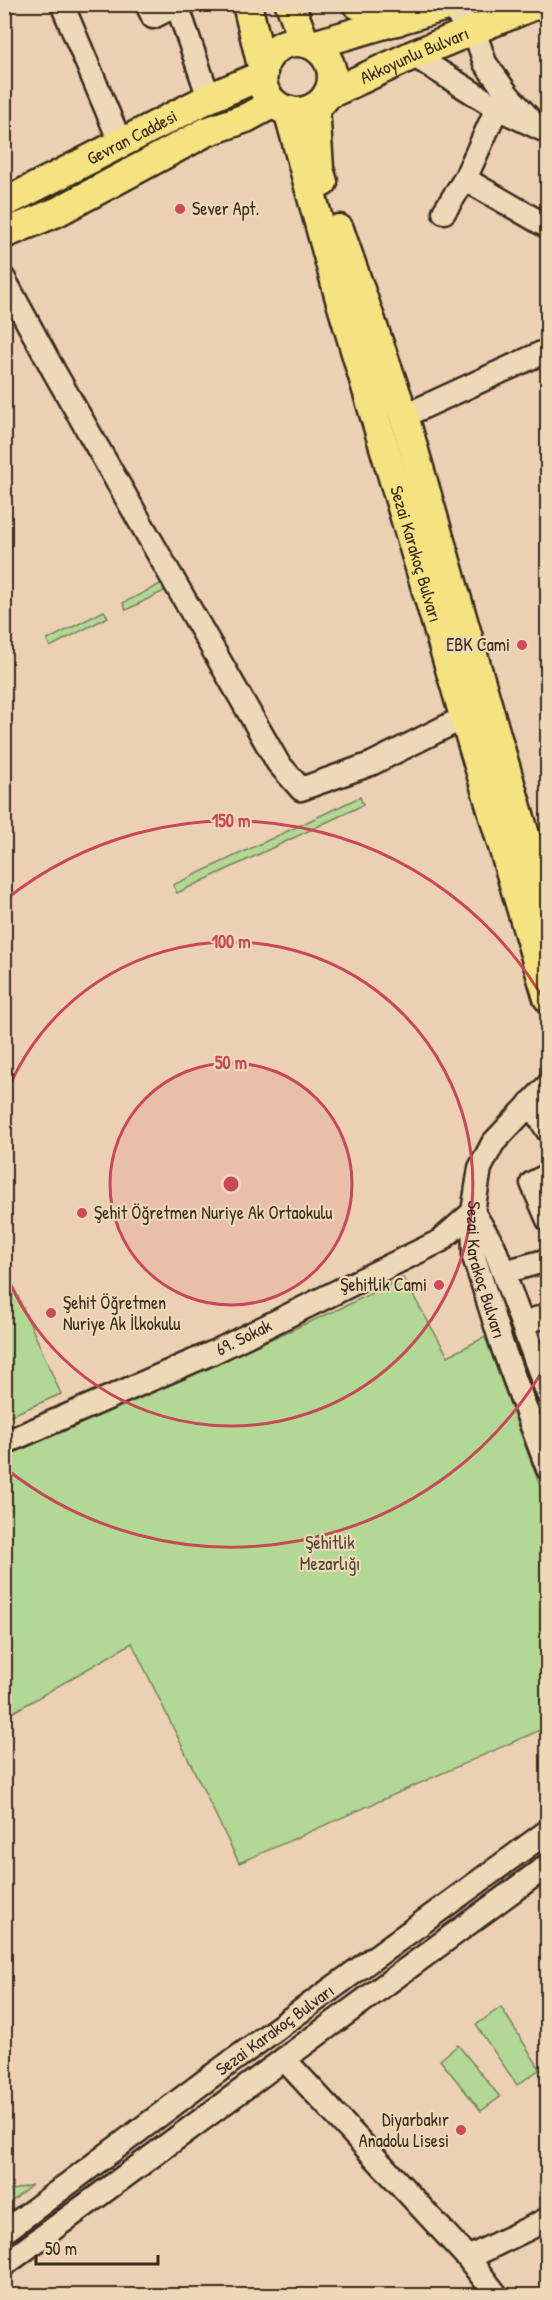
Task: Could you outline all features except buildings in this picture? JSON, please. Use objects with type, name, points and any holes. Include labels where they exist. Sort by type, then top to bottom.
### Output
[{"type":"main road","points":[[247,4],[266,93],[301,104],[331,85],[329,62],[309,44],[290,4]]},
{"type":"main road","points":[[357,4],[397,21]]},
{"type":"main road","name":"Akkoyunlu Bulvarı","points":[[4,234],[57,212],[207,132],[246,118],[301,104],[537,4]]},
{"type":"main road","name":"Akkoyunlu Bulvarı","points":[[309,44],[450,5]]},
{"type":"main road","points":[[263,73],[273,51],[293,42],[309,44]]},
{"type":"main road","name":"Gevran Caddesi","points":[[4,203],[209,98],[263,73]]},
{"type":"main road","name":"Sezai Karakoç Bulvarı","points":[[301,104],[319,169],[404,416],[548,915]]},
{"type":"main road","name":"Sezai Karakoç Bulvarı","points":[[301,104],[340,299],[548,998]]},
{"type":"street","points":[[62,4],[121,144]]},
{"type":"street","points":[[147,4],[153,17],[177,5],[209,98]]},
{"type":"street","points":[[450,5],[474,30],[485,63],[508,95],[542,129]]},
{"type":"street","points":[[413,55],[497,108],[542,129]]},
{"type":"street","points":[[444,212],[465,179],[497,108]]},
{"type":"street","points":[[465,179],[548,226]]},
{"type":"street","points":[[4,279],[55,373],[278,763],[301,789],[371,764],[463,718],[493,730]]},
{"type":"street","points":[[404,416],[548,350]]},
{"type":"street","name":"Sezai Karakoç Bulvarı","points":[[548,1085],[493,1143],[480,1168],[473,1212],[474,1257],[503,1348],[548,1469]]},
{"type":"street","points":[[530,1103],[548,1131]]},
{"type":"street","points":[[548,1175],[532,1183],[548,1220]]},
{"type":"street","points":[[473,1212],[494,1248],[523,1323],[542,1364],[548,1394]]},
{"type":"street","name":"69. Sokak","points":[[4,1443],[213,1353],[441,1241],[473,1212]]},
{"type":"street","points":[[504,1272],[548,1260]]},
{"type":"street","points":[[523,1323],[548,1314]]},
{"type":"street","name":"Sezai Karakoç Bulvarı","points":[[4,2232],[213,2075],[548,1831]]},
{"type":"street","points":[[4,2265],[548,1865]]},
{"type":"street","points":[[284,2059],[468,2258],[497,2295]]},
{"type":"street","points":[[468,2258],[548,2219]]},
{"type":"green space","points":[[166,581],[170,588],[126,610],[123,603]]},
{"type":"green space","points":[[104,611],[108,617],[50,647],[47,640]]},
{"type":"green space","points":[[360,797],[363,805],[177,893],[173,885]]},
{"type":"green space","points":[[5,1267],[61,1394],[4,1418]]},
{"type":"green space","name":"Şehitlik Mezarlığı","points":[[403,1278],[448,1356],[485,1337],[547,1505],[547,1727],[239,1863],[132,1643],[5,1717],[5,1457],[339,1309]]},
{"type":"green space","points":[[501,2007],[540,2069],[517,2085],[476,2025]]},
{"type":"green space","points":[[458,2045],[500,2097],[481,2111],[440,2060]]},
{"type":"green space","points":[[32,2185],[5,2207],[5,2192]]},
{"type":"place","name":"Sever Apt.","points":[[180,209]]},
{"type":"place","name":"EBK Cami","points":[[522,645]]},
{"type":"place","name":"Şehit Öğretmen Nuriye Ak Ortaokulu","points":[[82,1213]]},
{"type":"place","name":"Şehitlik Cami","points":[[439,1285]]},
{"type":"place","name":"Şehit Öğretmen Nuriye Ak İlkokulu","points":[[51,1313]]},
{"type":"place","name":"Diyarbakır Anadolu Lisesi","points":[[461,2130]]}]
